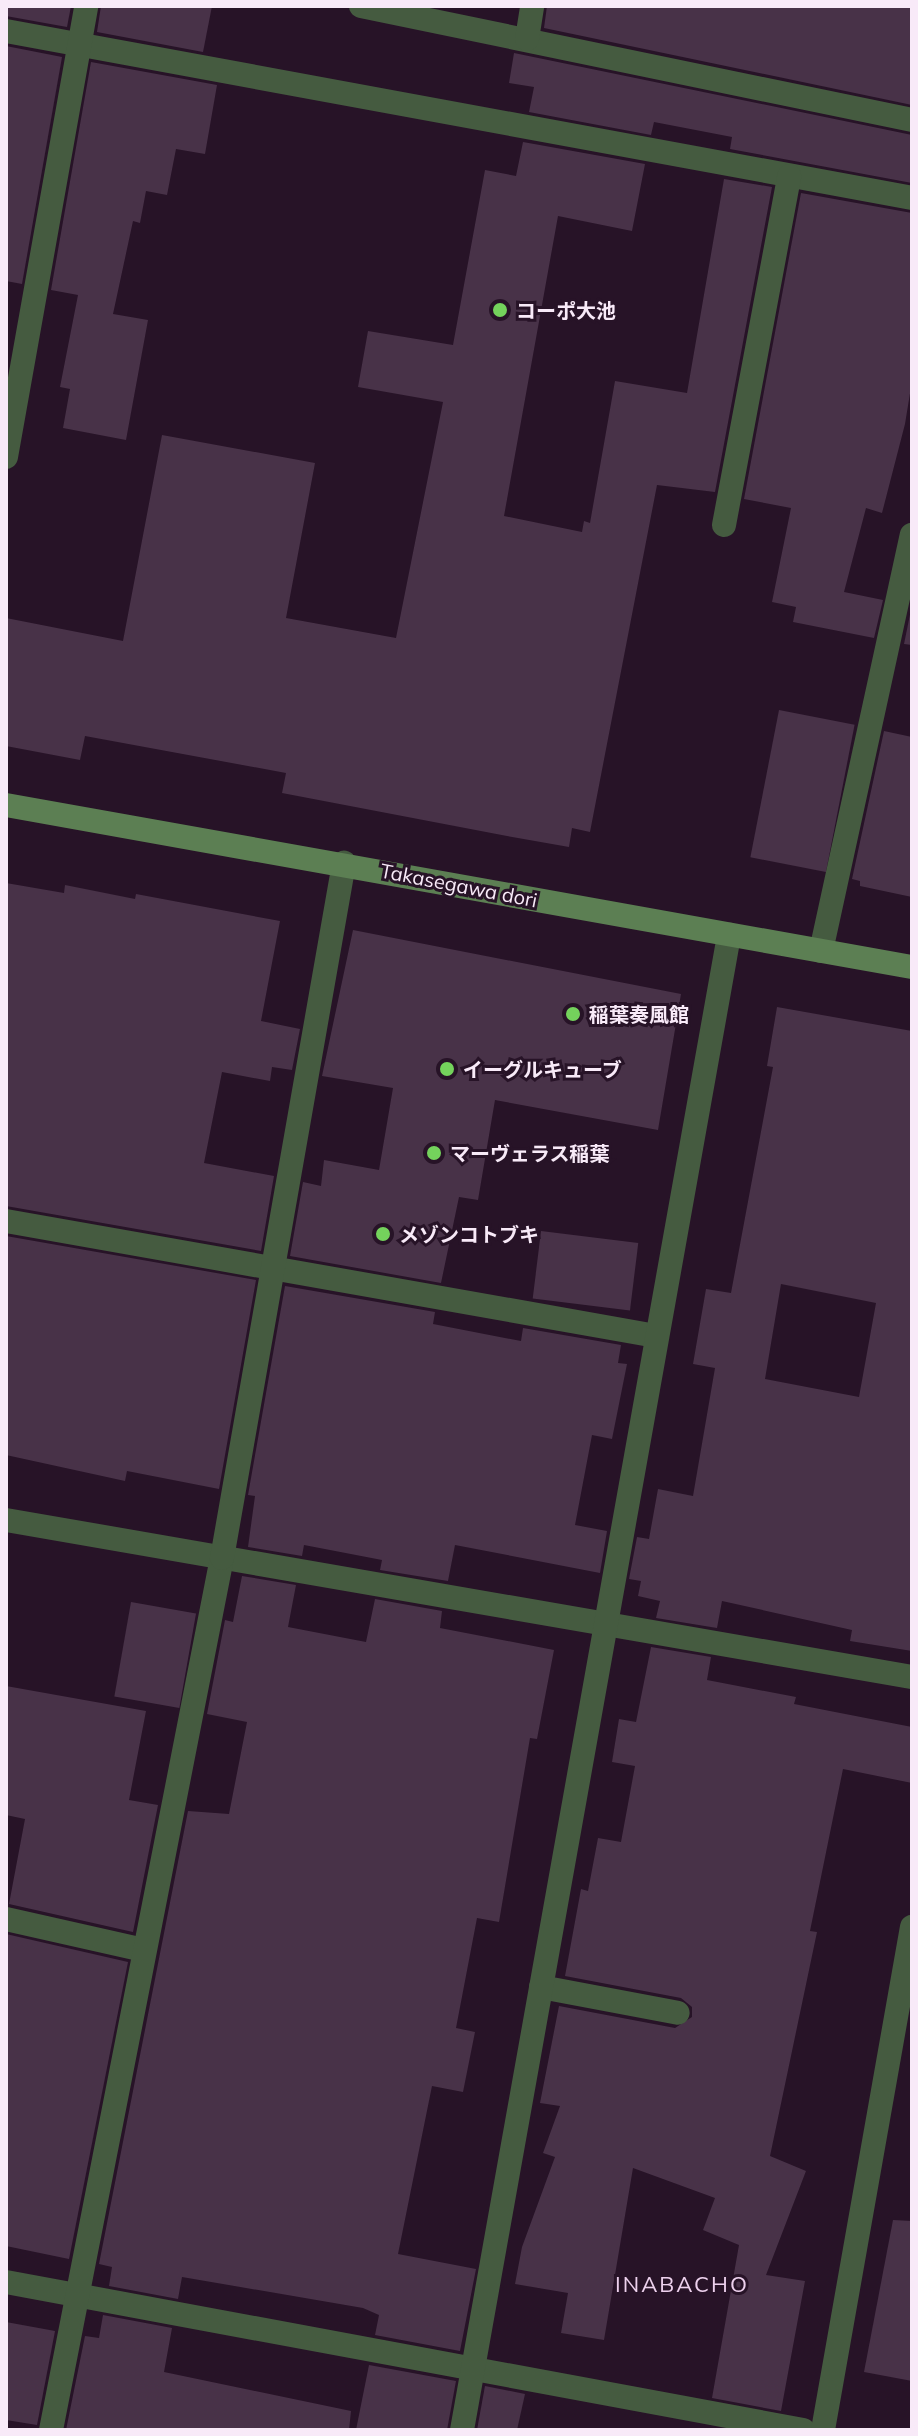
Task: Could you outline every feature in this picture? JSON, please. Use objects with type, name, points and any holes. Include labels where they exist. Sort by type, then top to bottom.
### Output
[{"type":"street","points":[[6,457],[11,398],[86,6]]},
{"type":"street","points":[[361,6],[912,120]]},
{"type":"street","points":[[527,39],[532,6]]},
{"type":"street","points":[[6,31],[912,198]]},
{"type":"street","points":[[724,525],[789,176]]},
{"type":"street","points":[[821,951],[912,535]]},
{"type":"street","name":"Takasegawa dori","points":[[6,805],[912,967]]},
{"type":"street","points":[[51,2430],[74,2298],[222,1558],[269,1267],[344,863]]},
{"type":"street","points":[[462,2430],[729,935]]},
{"type":"street","points":[[6,1221],[656,1336]]},
{"type":"street","points":[[6,1520],[607,1620],[912,1677]]},
{"type":"street","points":[[6,1919],[144,1950]]},
{"type":"street","points":[[823,2430],[912,1927]]},
{"type":"street","points":[[541,1987],[678,2013]]},
{"type":"street","points":[[6,2282],[74,2298],[803,2430]]},
{"type":"building","points":[[6,6],[71,6],[67,27],[6,16]]},
{"type":"building","points":[[101,6],[212,6],[203,52],[97,32]]},
{"type":"building","points":[[547,6],[912,6],[912,105],[544,28]]},
{"type":"building","points":[[6,46],[62,57],[22,284],[6,281]]},
{"type":"building","points":[[514,53],[912,135],[912,183],[730,149],[732,137],[654,122],[651,135],[529,112],[534,87],[509,83]]},
{"type":"building","points":[[91,62],[217,85],[205,154],[176,149],[167,195],[146,191],[140,223],[133,221],[113,314],[148,320],[126,440],[63,428],[70,389],[60,387],[78,295],[51,290]]},
{"type":"building","points":[[523,142],[645,164],[632,231],[558,216],[504,516],[582,532],[584,521],[590,523],[615,381],[687,393],[724,179],[772,187],[715,492],[657,485],[590,832],[572,828],[569,847],[507,836],[282,793],[286,773],[85,736],[80,760],[6,746],[6,618],[123,641],[162,435],[315,463],[286,618],[396,638],[443,402],[358,387],[368,331],[453,345],[485,170],[516,176]]},
{"type":"building","points":[[801,193],[912,213],[912,381],[905,424],[882,513],[866,508],[844,592],[883,600],[874,638],[793,622],[796,607],[772,602],[791,508],[744,499]]},
{"type":"building","points":[[912,605],[912,645],[904,644]]},
{"type":"building","points":[[779,710],[855,725],[826,872],[750,857]]},
{"type":"building","points":[[884,731],[912,737],[912,897],[860,886],[860,881],[852,879]]},
{"type":"building","points":[[6,883],[64,893],[65,885],[135,899],[136,894],[280,921],[261,1021],[300,1029],[292,1070],[272,1067],[270,1081],[222,1072],[204,1163],[274,1176],[261,1251],[6,1206]]},
{"type":"building","points":[[353,930],[681,994],[658,1130],[495,1100],[478,1200],[459,1197],[441,1283],[290,1256],[303,1182],[321,1186],[324,1160],[379,1170],[393,1088],[322,1076]]},
{"type":"building","points":[[777,1007],[912,1031],[912,1651],[850,1641],[852,1630],[722,1601],[717,1628],[656,1618],[660,1601],[638,1596],[641,1581],[629,1579],[637,1537],[649,1539],[658,1489],[693,1496],[715,1368],[693,1364],[706,1289],[731,1293],[773,1067],[767,1066]],"holes":[[[781,1284],[876,1303],[859,1397],[765,1379]]]},
{"type":"building","points":[[541,1231],[638,1243],[630,1310],[533,1298]]},
{"type":"building","points":[[6,1236],[256,1280],[219,1489],[127,1471],[125,1481],[6,1455]]},
{"type":"building","points":[[285,1286],[435,1312],[433,1324],[521,1341],[523,1328],[621,1345],[618,1363],[627,1364],[612,1439],[592,1435],[575,1525],[607,1531],[600,1573],[455,1545],[448,1581],[380,1570],[382,1560],[304,1545],[302,1556],[248,1547],[255,1496],[248,1495]]},
{"type":"building","points":[[242,1576],[296,1585],[288,1627],[366,1642],[375,1599],[442,1611],[440,1628],[554,1650],[537,1739],[530,1738],[499,1922],[477,1918],[456,2028],[475,2032],[463,2092],[432,2086],[398,2254],[476,2269],[460,2351],[375,2335],[379,2315],[363,2308],[182,2277],[178,2299],[109,2286],[112,2267],[99,2264],[188,1811],[229,1814],[247,1722],[207,1714],[225,1620],[233,1622]]},
{"type":"building","points":[[131,1602],[196,1613],[179,1708],[114,1697]]},
{"type":"building","points":[[651,1647],[711,1657],[707,1680],[796,1697],[794,1704],[912,1727],[912,1783],[843,1769],[810,1931],[817,1932],[770,2156],[806,2171],[766,2275],[805,2281],[781,2411],[712,2398],[739,2245],[703,2230],[715,2198],[633,2168],[604,2340],[561,2333],[568,2293],[515,2284],[522,2247],[555,2157],[543,2153],[560,2106],[540,2103],[559,2006],[675,2028],[692,2017],[692,2007],[681,1998],[565,1976],[581,1889],[588,1891],[598,1838],[621,1842],[635,1766],[612,1762],[619,1719],[636,1722]]},
{"type":"building","points":[[6,1686],[146,1711],[129,1800],[158,1805],[133,1932],[9,1904],[25,1819],[6,1815]]},
{"type":"building","points":[[6,1934],[128,1962],[69,2259],[6,2246]]},
{"type":"building","points":[[893,2220],[912,2221],[912,2381],[864,2372]]},
{"type":"building","points":[[103,2315],[172,2328],[164,2372],[351,2411],[349,2430],[66,2430],[85,2336],[99,2338]]},
{"type":"building","points":[[6,2322],[55,2331],[37,2425],[6,2420]]},
{"type":"building","points":[[369,2365],[456,2381],[447,2430],[356,2430]]},
{"type":"building","points":[[485,2386],[525,2394],[517,2430],[477,2430]]},
{"type":"place","name":"コーポ大池","points":[[500,310]]},
{"type":"place","name":"稲葉奏風館","points":[[573,1014]]},
{"type":"place","name":"イーグルキューブ","points":[[447,1069]]},
{"type":"place","name":"マーヴェラス稲葉","points":[[434,1153]]},
{"type":"place","name":"メゾンコトブキ","points":[[383,1234]]},
{"type":"district","name":"INABACHO","points":[[682,2285]]}]
